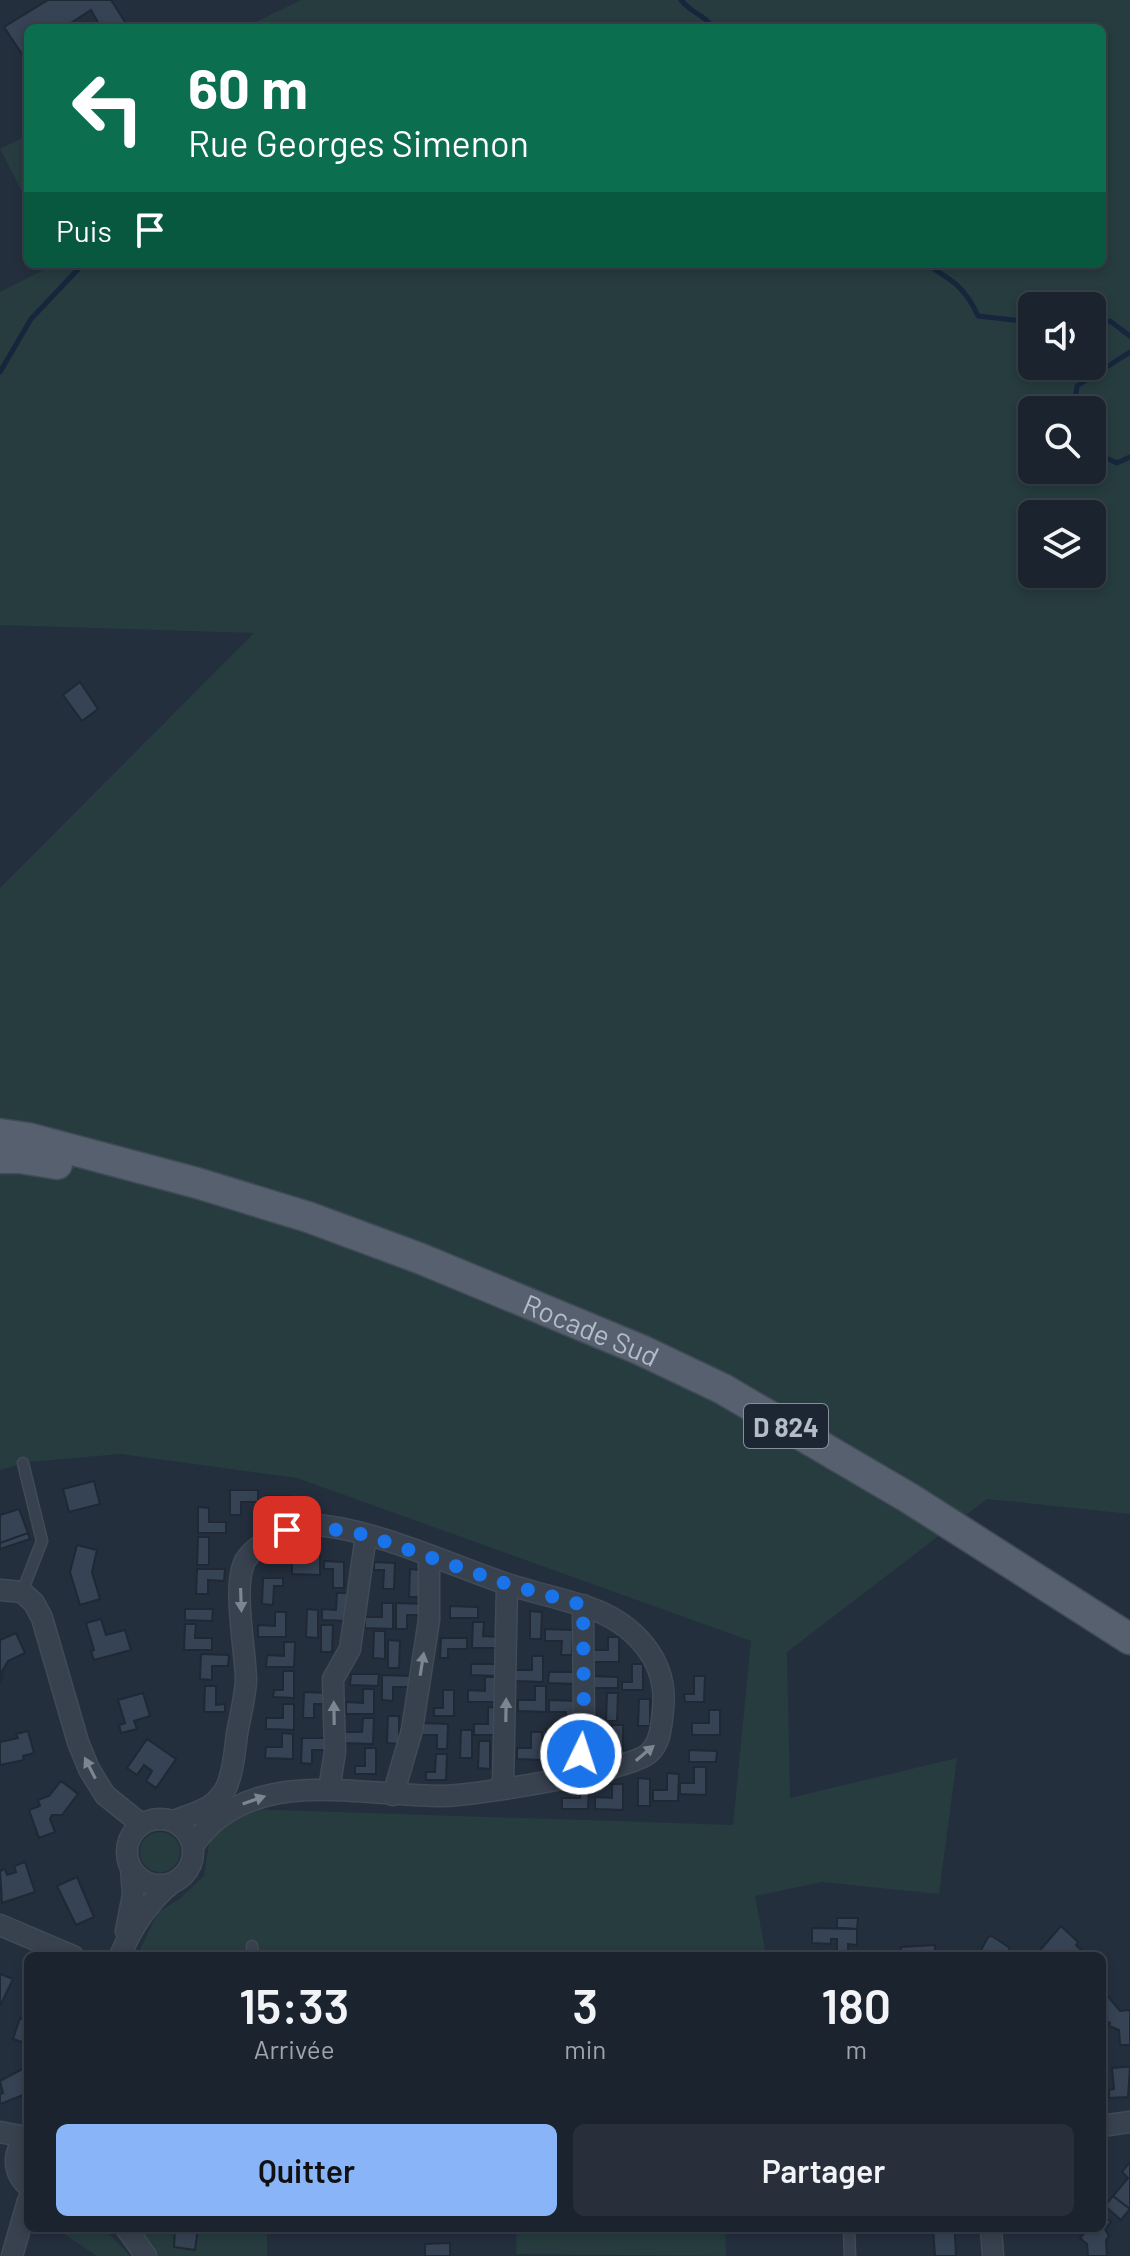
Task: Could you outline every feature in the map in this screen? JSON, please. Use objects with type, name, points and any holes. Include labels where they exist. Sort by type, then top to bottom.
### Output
[{"type":"main road","name":"Rocade Sud","points":[[9,1134],[197,1183],[308,1217],[419,1258],[641,1350],[723,1389],[909,1498],[1130,1639]]},
{"type":"main road","points":[[0,1158],[20,1158],[91,1170],[419,1258]]},
{"type":"street","points":[[122,1952],[143,1912],[156,1896],[188,1871],[193,1846],[202,1832],[235,1807],[256,1798],[292,1791],[446,1796],[577,1776],[637,1761],[649,1753],[659,1740],[664,1702],[657,1666],[640,1638],[611,1615],[507,1584],[366,1535],[302,1524],[273,1536],[245,1561],[241,1583],[246,1683],[229,1781],[220,1796],[207,1808],[173,1821]]},
{"type":"street","points":[[329,1790],[335,1752],[333,1679],[350,1649],[366,1535]]},
{"type":"street","points":[[393,1795],[412,1730],[429,1620],[429,1556]]},
{"type":"street","points":[[503,1788],[507,1584]]},
{"type":"street","points":[[0,1590],[22,1592],[34,1603],[42,1618],[78,1742],[89,1769],[105,1795],[141,1824]]},
{"type":"street","points":[[577,1776],[584,1731],[583,1605]]},
{"type":"street","points":[[121,1952],[133,1895],[127,1849],[129,1840],[141,1824],[157,1819],[173,1821],[184,1828],[193,1846]]},
{"type":"street","points":[[131,1868],[145,1882],[154,1885],[172,1883]]},
{"type":"street","points":[[0,1925],[64,1952]]},
{"type":"street","points":[[1106,2125],[1130,2122]]},
{"type":"street","points":[[0,2132],[24,2136]]},
{"type":"street","points":[[24,2141],[8,2163],[24,2182]]},
{"type":"street","points":[[12,2256],[24,2215]]},
{"type":"street","points":[[129,2232],[146,2256]]},
{"type":"street","points":[[991,2232],[993,2256]]},
{"type":"lane","points":[[22,1592],[42,1541],[23,1463]]},
{"type":"lane","points":[[849,2232],[850,2256]]},
{"type":"green space","points":[[301,0],[1130,0],[1130,1514],[987,1499],[787,1652],[790,1798],[957,1758],[939,1894],[822,1882],[755,1896],[765,1952],[139,1952],[158,1912],[178,1900],[204,1876],[210,1838],[246,1809],[733,1825],[751,1641],[297,1478],[121,1454],[28,1462],[0,1470],[0,888],[254,633],[0,625],[0,292],[47,268],[1106,268],[1106,24],[252,24]]},
{"type":"green space","points":[[24,137],[24,195],[0,149]]},
{"type":"green space","points":[[160,1832],[174,1838],[180,1852],[174,1866],[160,1872],[146,1866],[140,1852],[146,1838]]},
{"type":"green space","points":[[61,2232],[108,2232],[130,2256],[97,2256]]},
{"type":"green space","points":[[140,2232],[267,2232],[267,2256],[157,2256]]},
{"type":"green space","points":[[517,2232],[725,2232],[726,2256],[516,2254]]},
{"type":"building","points":[[48,0],[111,0],[125,22],[99,24],[91,10],[69,24],[24,24],[22,54],[4,27]]},
{"type":"building","points":[[80,682],[98,709],[82,721],[63,695]]},
{"type":"building","points":[[94,1481],[100,1504],[69,1512],[63,1489]]},
{"type":"building","points":[[230,1490],[258,1490],[258,1502],[241,1502],[241,1515],[230,1515]]},
{"type":"building","points":[[265,1496],[291,1496],[291,1507],[272,1507],[272,1516],[264,1516]]},
{"type":"building","points":[[198,1507],[209,1508],[209,1522],[226,1522],[226,1533],[198,1533]]},
{"type":"building","points":[[19,1509],[28,1533],[0,1543],[0,1515]]},
{"type":"building","points":[[28,1533],[30,1539],[0,1549],[0,1543]]},
{"type":"building","points":[[198,1537],[209,1537],[209,1565],[197,1565]]},
{"type":"building","points":[[77,1545],[97,1550],[92,1572],[100,1599],[80,1605],[70,1572]]},
{"type":"building","points":[[309,1549],[320,1549],[320,1575],[292,1574],[292,1563],[309,1563]]},
{"type":"building","points":[[324,1561],[344,1562],[344,1588],[333,1588],[333,1569],[324,1569]]},
{"type":"building","points":[[374,1562],[395,1563],[394,1589],[383,1589],[384,1570],[374,1570]]},
{"type":"building","points":[[197,1569],[225,1569],[224,1581],[208,1580],[208,1594],[196,1594]]},
{"type":"building","points":[[410,1569],[421,1570],[420,1597],[409,1597]]},
{"type":"building","points":[[263,1578],[283,1578],[283,1586],[274,1586],[273,1605],[262,1604]]},
{"type":"building","points":[[337,1593],[348,1593],[348,1621],[322,1620],[322,1609],[336,1610]]},
{"type":"building","points":[[382,1603],[393,1603],[393,1629],[365,1628],[365,1617],[382,1617]]},
{"type":"building","points":[[396,1603],[424,1604],[424,1615],[407,1615],[407,1629],[396,1629]]},
{"type":"building","points":[[450,1606],[478,1607],[478,1618],[450,1618]]},
{"type":"building","points":[[185,1609],[213,1609],[212,1621],[185,1620]]},
{"type":"building","points":[[307,1609],[318,1610],[318,1638],[306,1637]]},
{"type":"building","points":[[530,1611],[542,1612],[541,1639],[530,1639]]},
{"type":"building","points":[[275,1612],[286,1612],[286,1637],[258,1637],[258,1625],[275,1626]]},
{"type":"building","points":[[101,1619],[106,1635],[125,1630],[131,1650],[94,1660],[86,1623]]},
{"type":"building","points":[[473,1622],[484,1622],[483,1636],[500,1637],[500,1648],[472,1648]]},
{"type":"building","points":[[185,1624],[196,1624],[195,1638],[212,1638],[212,1650],[184,1650]]},
{"type":"building","points":[[321,1625],[333,1625],[332,1652],[321,1652]]},
{"type":"building","points":[[545,1629],[573,1630],[572,1655],[561,1655],[562,1641],[545,1641]]},
{"type":"building","points":[[374,1631],[385,1631],[385,1659],[373,1658]]},
{"type":"building","points":[[16,1633],[25,1653],[8,1661],[1,1673],[0,1683],[0,1640]]},
{"type":"building","points":[[608,1637],[619,1637],[619,1662],[591,1662],[591,1650],[608,1650]]},
{"type":"building","points":[[441,1638],[467,1638],[467,1649],[448,1649],[448,1658],[440,1658]]},
{"type":"building","points":[[388,1640],[400,1641],[399,1668],[388,1668]]},
{"type":"building","points":[[284,1642],[295,1642],[294,1667],[266,1667],[267,1655],[284,1656]]},
{"type":"building","points":[[201,1654],[229,1655],[228,1666],[212,1666],[212,1680],[200,1679]]},
{"type":"building","points":[[532,1656],[543,1656],[543,1682],[515,1681],[515,1670],[532,1670]]},
{"type":"building","points":[[471,1664],[499,1664],[499,1676],[471,1675]]},
{"type":"building","points":[[632,1664],[643,1664],[643,1690],[622,1690],[622,1682],[632,1682]]},
{"type":"building","points":[[283,1671],[294,1671],[294,1698],[273,1697],[274,1690],[283,1690]]},
{"type":"building","points":[[549,1672],[576,1672],[576,1684],[548,1683]]},
{"type":"building","points":[[351,1674],[379,1674],[378,1686],[350,1685]]},
{"type":"building","points":[[382,1675],[410,1676],[410,1687],[393,1687],[393,1701],[382,1700]]},
{"type":"building","points":[[591,1676],[618,1677],[618,1688],[590,1688]]},
{"type":"building","points":[[694,1676],[705,1676],[704,1702],[685,1702],[684,1694],[694,1694]]},
{"type":"building","points":[[485,1677],[496,1677],[496,1702],[468,1702],[468,1690],[485,1691]]},
{"type":"building","points":[[205,1686],[216,1686],[216,1705],[225,1704],[225,1712],[204,1712]]},
{"type":"building","points":[[535,1686],[546,1686],[546,1712],[518,1711],[518,1700],[535,1700]]},
{"type":"building","points":[[363,1689],[374,1689],[374,1714],[346,1714],[346,1702],[363,1703]]},
{"type":"building","points":[[443,1690],[454,1690],[454,1716],[434,1716],[434,1708],[443,1708]]},
{"type":"building","points":[[304,1692],[331,1693],[331,1704],[314,1704],[314,1718],[303,1718]]},
{"type":"building","points":[[143,1693],[150,1716],[134,1721],[137,1729],[121,1733],[119,1725],[125,1723],[118,1700]]},
{"type":"building","points":[[607,1693],[618,1693],[617,1721],[606,1721]]},
{"type":"building","points":[[639,1699],[650,1699],[650,1726],[638,1726]]},
{"type":"building","points":[[549,1700],[577,1701],[577,1726],[566,1726],[566,1712],[549,1712]]},
{"type":"building","points":[[283,1704],[294,1704],[294,1730],[266,1729],[266,1718],[283,1718]]},
{"type":"building","points":[[488,1707],[500,1708],[499,1735],[474,1735],[474,1724],[488,1724]]},
{"type":"building","points":[[709,1710],[720,1710],[720,1735],[692,1735],[692,1723],[709,1723]]},
{"type":"building","points":[[388,1716],[399,1716],[399,1744],[387,1743]]},
{"type":"building","points":[[363,1718],[374,1718],[373,1744],[345,1743],[345,1732],[362,1732]]},
{"type":"building","points":[[420,1723],[448,1724],[447,1749],[437,1749],[437,1735],[420,1735]]},
{"type":"building","points":[[612,1725],[623,1725],[623,1750],[595,1750],[595,1738],[612,1739]]},
{"type":"building","points":[[546,1729],[574,1729],[574,1755],[563,1755],[563,1741],[546,1741]]},
{"type":"building","points":[[461,1730],[472,1730],[472,1758],[460,1758]]},
{"type":"building","points":[[28,1731],[34,1753],[23,1756],[24,1760],[0,1765],[0,1742],[18,1738],[16,1734]]},
{"type":"building","points":[[531,1732],[542,1732],[542,1760],[517,1759],[517,1748],[531,1748]]},
{"type":"building","points":[[282,1733],[293,1734],[293,1759],[265,1758],[266,1747],[282,1747]]},
{"type":"building","points":[[302,1738],[329,1738],[329,1750],[312,1750],[312,1764],[301,1763]]},
{"type":"building","points":[[147,1739],[176,1759],[156,1788],[146,1781],[152,1771],[144,1765],[137,1775],[127,1768]]},
{"type":"building","points":[[479,1741],[490,1741],[490,1769],[478,1768]]},
{"type":"building","points":[[365,1748],[376,1748],[376,1774],[355,1774],[355,1766],[365,1766]]},
{"type":"building","points":[[689,1750],[717,1751],[716,1762],[689,1762]]},
{"type":"building","points":[[436,1754],[447,1754],[446,1780],[426,1780],[426,1772],[435,1772]]},
{"type":"building","points":[[694,1767],[706,1767],[706,1795],[680,1794],[680,1783],[694,1783]]},
{"type":"building","points":[[667,1773],[679,1774],[678,1801],[653,1801],[653,1790],[667,1790]]},
{"type":"building","points":[[638,1778],[650,1779],[650,1806],[638,1806]]},
{"type":"building","points":[[61,1781],[78,1794],[62,1815],[52,1815],[50,1819],[55,1832],[39,1838],[29,1810],[40,1806],[38,1800],[49,1796]]},
{"type":"building","points":[[612,1784],[623,1784],[623,1810],[595,1809],[595,1797],[612,1798]]},
{"type":"building","points":[[581,1789],[589,1789],[588,1809],[562,1809],[562,1798],[580,1798]]},
{"type":"building","points":[[25,1862],[35,1892],[2,1903],[0,1871],[5,1869],[7,1875],[16,1872],[14,1866]]},
{"type":"building","points":[[77,1877],[94,1917],[76,1925],[57,1886]]},
{"type":"building","points":[[837,1918],[858,1918],[857,1929],[837,1928]]},
{"type":"building","points":[[1061,1926],[1078,1942],[1076,1945],[1083,1952],[1038,1952]]},
{"type":"building","points":[[812,1928],[857,1929],[857,1945],[848,1944],[848,1952],[837,1952],[837,1939],[831,1939],[831,1944],[812,1943]]},
{"type":"building","points":[[992,1936],[1010,1948],[1008,1952],[980,1952],[988,1937]]},
{"type":"building","points":[[935,1945],[935,1952],[902,1952],[901,1947]]},
{"type":"building","points":[[0,1974],[13,1979],[0,2006]]},
{"type":"building","points":[[1106,1994],[1120,2011],[1130,2010],[1130,2045],[1120,2045],[1119,2030],[1109,2026],[1110,2023],[1106,2021]]},
{"type":"building","points":[[20,2018],[24,2020],[24,2043],[13,2039]]},
{"type":"building","points":[[1130,2067],[1128,2097],[1109,2098],[1109,2090],[1114,2089],[1112,2068]]},
{"type":"building","points":[[24,2068],[24,2095],[0,2104],[0,2094],[3,2093],[0,2081]]},
{"type":"building","points":[[1130,2162],[1130,2209],[1113,2196],[1128,2178],[1122,2172]]},
{"type":"building","points":[[1113,2196],[1130,2209],[1121,2220],[1106,2205]]},
{"type":"building","points":[[1106,2231],[1109,2236],[1106,2240],[1107,2256],[1088,2256],[1087,2244],[1080,2238],[1085,2232]]},
{"type":"building","points":[[175,2232],[197,2232],[195,2250],[174,2247]]},
{"type":"building","points":[[933,2232],[956,2232],[956,2256],[935,2256]]},
{"type":"building","points":[[450,2243],[450,2256],[425,2256],[425,2244]]},
{"type":"waterway","points":[[681,0],[710,24]]},
{"type":"waterway","points":[[0,372],[31,319],[79,268]]},
{"type":"waterway","points":[[932,268],[957,285],[978,316],[1018,320]]},
{"type":"waterway","points":[[1106,323],[1110,321],[1130,336]]},
{"type":"waterway","points":[[1076,396],[1077,386],[1130,352]]},
{"type":"waterway","points":[[1106,458],[1117,463],[1130,457]]},
{"type":"route","points":[[287,1530],[302,1524],[366,1535],[507,1584],[583,1605],[584,1731],[581,1754]]}]
